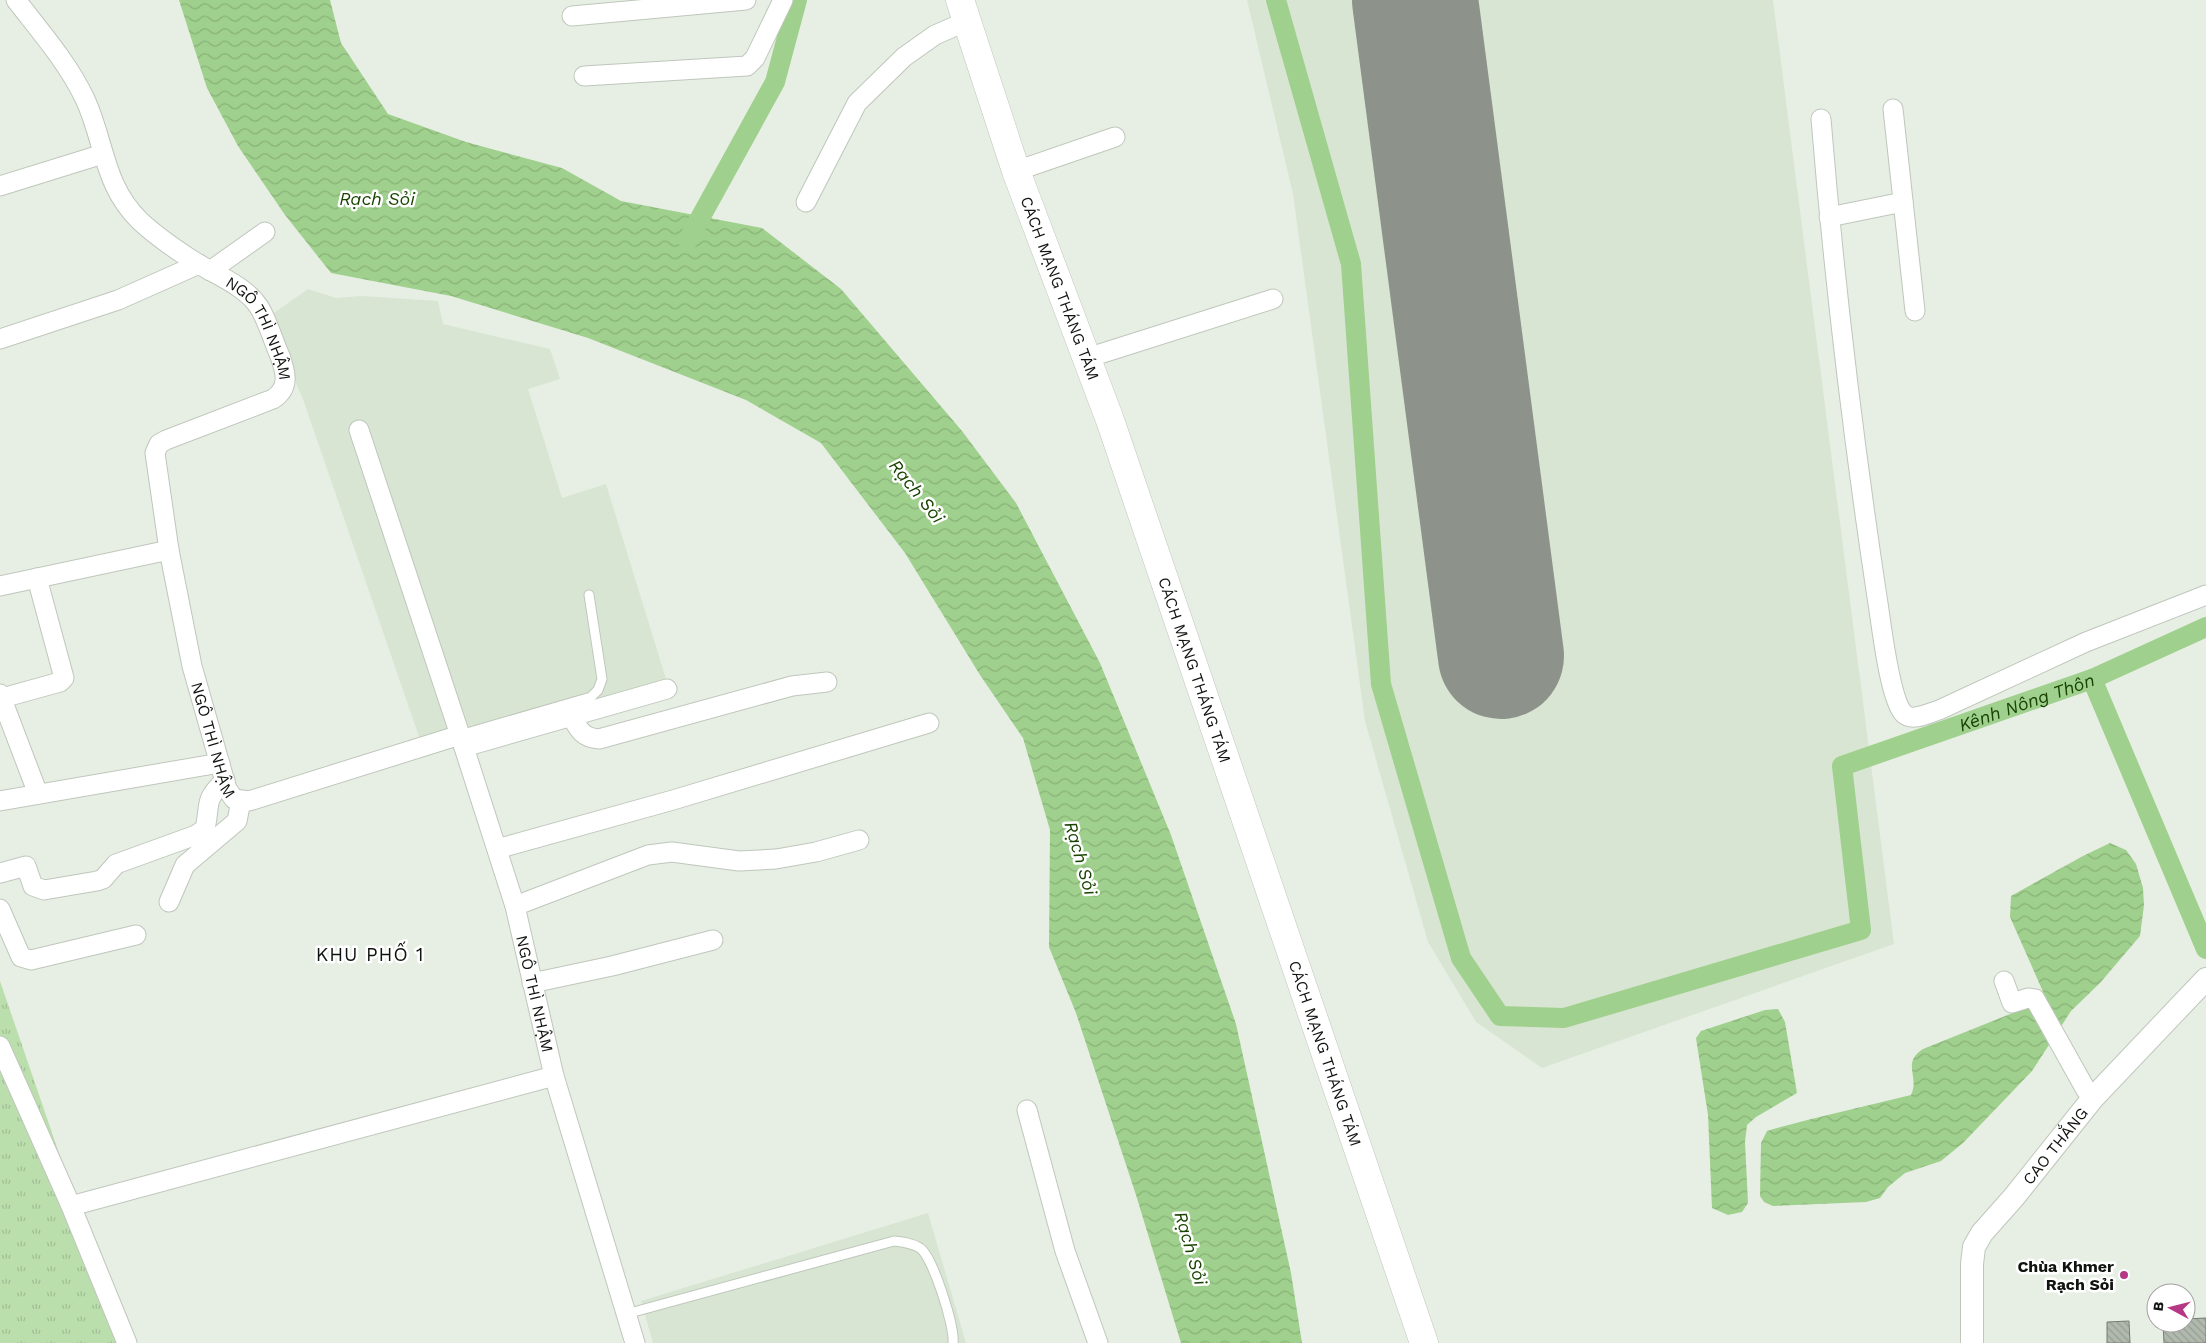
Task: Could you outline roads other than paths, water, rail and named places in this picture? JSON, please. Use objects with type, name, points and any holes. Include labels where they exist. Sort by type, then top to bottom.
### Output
[{"type":"main road","name":"CÁCH MẠNG THÁNG TÁM","points":[[964,11],[1016,171],[1110,420],[1424,1343]]},
{"type":"street","name":"NGÔ THÌ NHẬM","points":[[16,0],[71,72],[86,100],[110,178],[124,202],[140,222],[205,268],[236,286],[259,307],[286,371],[286,383],[281,394],[273,399],[159,444],[155,453],[169,550],[192,666],[227,788],[234,799],[249,801],[462,741],[515,906],[554,1076],[635,1343]]},
{"type":"street","points":[[572,16],[746,0]]},
{"type":"street","points":[[584,76],[747,66],[755,58],[783,0]]},
{"type":"street","points":[[806,202],[857,103],[904,57],[964,11]]},
{"type":"street","points":[[1893,109],[1915,310]]},
{"type":"street","points":[[1821,119],[1829,217],[1859,478],[1890,681],[1903,713],[1910,718],[1940,710],[2086,642],[2206,595]]},
{"type":"street","points":[[1016,171],[1115,136]]},
{"type":"street","points":[[0,186],[103,154]]},
{"type":"street","points":[[1829,217],[1903,202]]},
{"type":"street","points":[[0,339],[118,300],[205,268],[265,232]]},
{"type":"street","points":[[1087,358],[1274,298]]},
{"type":"street","points":[[359,430],[462,741],[571,716],[667,689]]},
{"type":"street","points":[[0,586],[169,550]]},
{"type":"street","points":[[37,578],[64,678],[60,682],[1,696],[38,794]]},
{"type":"street","points":[[571,716],[582,734],[589,738],[599,739],[792,686],[827,682]]},
{"type":"street","points":[[496,849],[673,800],[929,723]]},
{"type":"street","points":[[0,801],[38,794],[222,771]]},
{"type":"street","points":[[0,873],[26,866],[33,886],[44,890],[103,879],[116,864],[196,835],[205,829],[207,805],[222,771]]},
{"type":"street","points":[[169,902],[186,865],[237,821],[241,801]]},
{"type":"street","points":[[515,906],[648,855],[672,852],[692,853],[739,861],[776,859],[816,852],[859,840]]},
{"type":"street","points":[[0,909],[24,960],[31,960],[136,935]]},
{"type":"street","points":[[532,983],[612,966],[713,940]]},
{"type":"street","name":"CAO THẮNG","points":[[1972,1343],[1974,1247],[1982,1233],[2014,1197],[2089,1094],[2206,978]]},
{"type":"street","points":[[2004,981],[2012,1003],[2028,998],[2035,999],[2089,1094]]},
{"type":"street","points":[[0,1046],[71,1206],[127,1343]]},
{"type":"street","points":[[71,1206],[554,1076]]},
{"type":"street","points":[[1027,1110],[1065,1251],[1098,1343]]},
{"type":"lane","points":[[462,741],[591,697],[598,690],[602,679],[589,595]]},
{"type":"lane","points":[[626,1314],[894,1241],[908,1242],[922,1249],[942,1290],[954,1335],[953,1343]]},
{"type":"water","name":"Rạch Sỏi","points":[[179,0],[330,0],[341,43],[388,114],[466,142],[562,168],[621,201],[762,228],[841,289],[962,431],[1016,503],[1100,663],[1171,835],[1236,1024],[1291,1273],[1302,1343],[1181,1343],[1136,1195],[1076,1013],[1049,947],[1050,830],[1023,738],[980,675],[905,553],[821,443],[746,400],[588,338],[451,296],[331,273],[285,215],[238,146],[207,88]]},
{"type":"water","points":[[2110,843],[2126,850],[2136,864],[2143,888],[2144,905],[2140,936],[2100,983],[2071,1011],[2032,1071],[1963,1143],[1941,1161],[1905,1173],[1888,1187],[1880,1198],[1866,1202],[1773,1206],[1764,1202],[1760,1196],[1761,1143],[1767,1131],[1911,1095],[1914,1082],[1913,1060],[1923,1049],[2030,1006],[2039,1006],[2044,994],[2010,917],[2011,896]]},
{"type":"water","points":[[1778,1009],[1785,1022],[1797,1093],[1756,1117],[1747,1125],[1745,1142],[1748,1203],[1742,1212],[1728,1215],[1712,1208],[1708,1115],[1696,1038],[1701,1031],[1765,1010]]},
{"type":"waterway","points":[[688,240],[775,82],[797,0]]},
{"type":"waterway","name":"Kênh Nông Thôn","points":[[1276,0],[1351,264],[1381,684],[1461,958],[1500,1016],[1564,1018],[1861,930],[1842,766],[2092,679],[2206,627]]},
{"type":"waterway","name":"Kênh Nông Thôn","points":[[2092,679],[2206,949]]},
{"type":"place","name":"Chùa Khmer Rạch Sỏi","points":[[2124,1275]]},
{"type":"district","name":"KHU PHỐ 1","points":[[370,954]]}]
